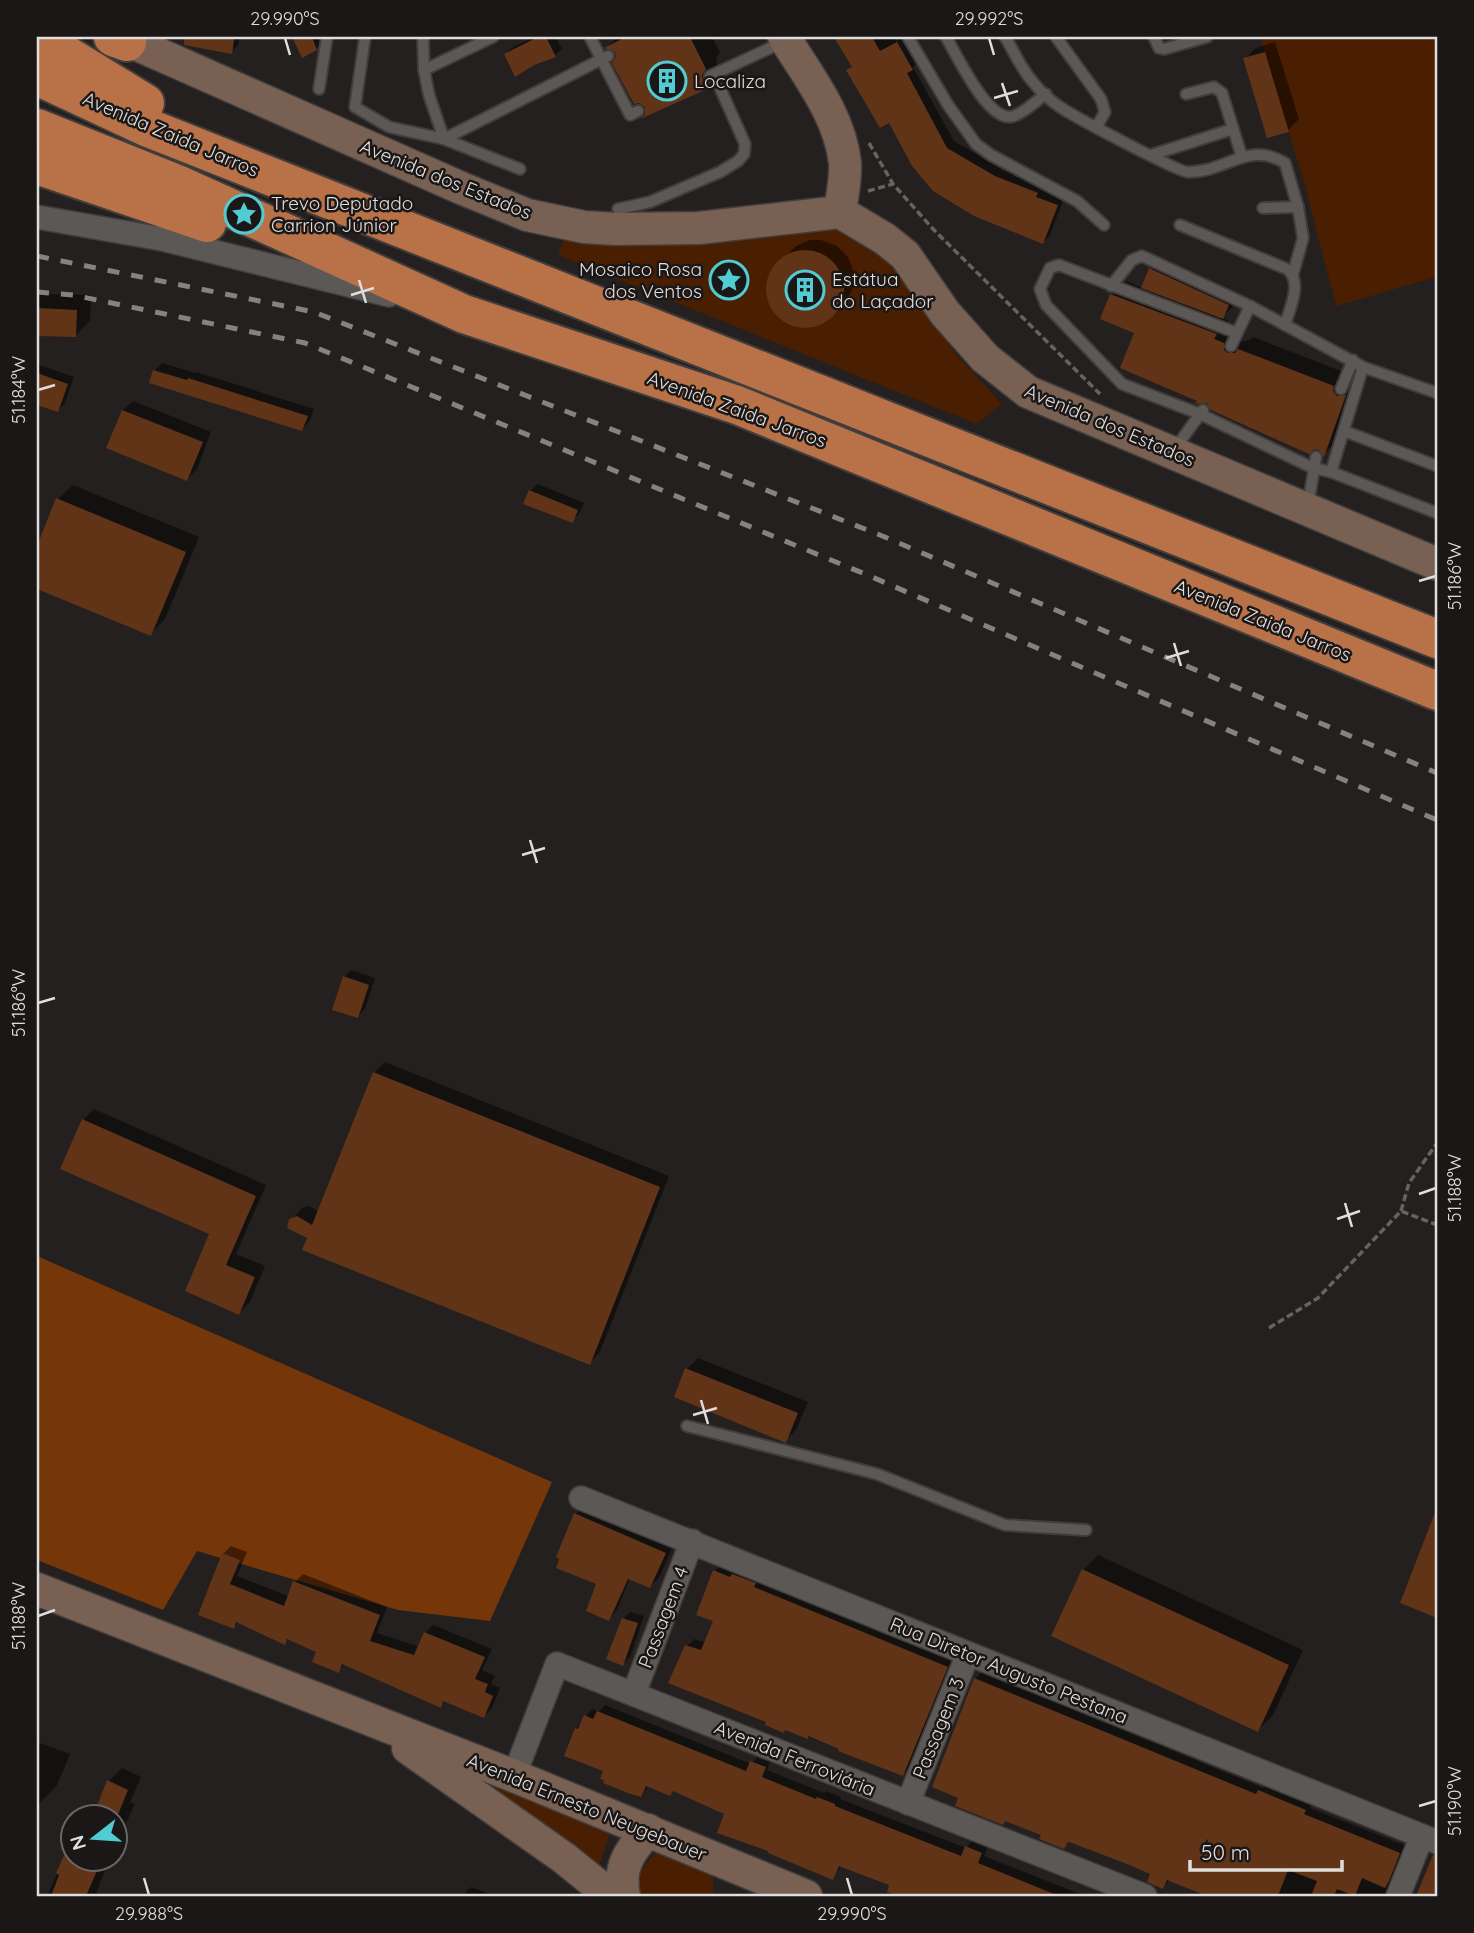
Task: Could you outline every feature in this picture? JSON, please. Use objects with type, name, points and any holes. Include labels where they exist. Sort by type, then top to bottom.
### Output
[{"type":"highway","points":[[37,37],[245,165]]},
{"type":"highway","name":"Avenida Zaida Jarros","points":[[37,76],[146,127],[1437,639]]},
{"type":"highway","name":"Avenida Zaida Jarros","points":[[37,128],[181,186],[464,314],[737,405],[1437,691]]},
{"type":"highway","points":[[37,165],[173,210],[464,314]]},
{"type":"street","name":"Avenida dos Estados","points":[[120,38],[527,215],[584,227],[639,229],[699,228],[840,212],[905,254],[946,313],[985,358],[1028,392],[1437,564]]},
{"type":"street","points":[[785,39],[832,115],[841,139],[845,165],[840,212]]},
{"type":"street","points":[[37,217],[162,239],[464,314]]},
{"type":"street","name":"Rua Diretor Augusto Pestana","points":[[581,1498],[1430,1839]]},
{"type":"street","name":"Passagem 4","points":[[634,1693],[692,1541]]},
{"type":"street","name":"Avenida Ernesto Neugebauer","points":[[37,1588],[648,1830],[739,1882],[806,1896]]},
{"type":"street","name":"Passagem 3","points":[[908,1803],[968,1654]]},
{"type":"street","name":"Avenida Ferroviária","points":[[514,1776],[557,1664],[1146,1896]]},
{"type":"street","name":"Avenida Ernesto Neugebauer","points":[[367,1719],[564,1858],[611,1896]]},
{"type":"street","points":[[624,1896],[621,1876],[628,1856],[648,1830]]},
{"type":"street","points":[[1398,1896],[1430,1839]]},
{"type":"lane","points":[[319,89],[327,37]]},
{"type":"lane","points":[[365,37],[355,107],[389,127],[444,139],[520,169]]},
{"type":"lane","points":[[423,37],[424,70],[429,95],[444,139]]},
{"type":"lane","points":[[424,70],[493,37]]},
{"type":"lane","points":[[590,37],[634,113]]},
{"type":"lane","points":[[908,37],[948,105],[976,144],[991,155],[1077,201],[1104,225]]},
{"type":"lane","points":[[946,37],[977,92],[995,112],[1004,117],[1015,116],[1046,94]]},
{"type":"lane","points":[[1005,37],[1032,82],[1061,107],[1187,172],[1252,154],[1273,156],[1285,163],[1298,207],[1303,238],[1293,274]]},
{"type":"lane","points":[[1056,37],[1101,99],[1105,112],[1097,127]]},
{"type":"lane","points":[[1154,37],[1159,48],[1164,49],[1207,37]]},
{"type":"lane","points":[[710,76],[785,39]]},
{"type":"lane","points":[[444,139],[604,58]]},
{"type":"lane","points":[[1186,94],[1213,87],[1222,93],[1242,158]]},
{"type":"lane","points":[[618,209],[650,202],[720,172],[738,161],[744,154],[745,144],[720,90]]},
{"type":"lane","points":[[1151,155],[1233,129]]},
{"type":"lane","points":[[1263,208],[1298,207]]},
{"type":"lane","points":[[1180,225],[1287,269],[1293,274],[1296,282],[1285,325]]},
{"type":"lane","points":[[1111,286],[1132,260],[1142,256],[1250,306],[1363,367],[1437,393]]},
{"type":"lane","points":[[1237,333],[1059,265],[1054,265],[1040,289],[1046,304],[1122,384],[1201,412],[1331,472],[1437,513]]},
{"type":"lane","points":[[1231,346],[1250,306]]},
{"type":"lane","points":[[1341,388],[1353,360]]},
{"type":"lane","points":[[1331,472],[1363,367]]},
{"type":"lane","points":[[1173,452],[1201,412]]},
{"type":"lane","points":[[1343,431],[1437,466]]},
{"type":"lane","points":[[1307,510],[1314,462]]},
{"type":"lane","points":[[687,1426],[877,1474],[1005,1525],[1086,1530]]},
{"type":"path","points":[[866,138],[893,184],[934,230],[1109,402]]},
{"type":"path","points":[[1269,1328],[1318,1298],[1401,1211],[1409,1183],[1437,1143]]},
{"type":"path","points":[[1401,1211],[1437,1225]]},
{"type":"shaded area","points":[[1260,37],[1437,37],[1437,277],[1336,306],[1303,179]]},
{"type":"shaded area","points":[[851,225],[911,273],[953,351],[1002,404],[977,424],[558,255],[567,232]]},
{"type":"shaded area","points":[[37,1256],[552,1482],[490,1621],[398,1610],[197,1551],[163,1610],[37,1560]]},
{"type":"shaded area","points":[[479,1778],[612,1827],[599,1866]]},
{"type":"shaded area","points":[[673,1849],[714,1868],[713,1893],[709,1896],[638,1896],[633,1882],[652,1856]]},
{"type":"building","points":[[184,37],[234,39],[232,54],[184,45]]},
{"type":"building","points":[[292,37],[312,37],[317,50],[302,58]]},
{"type":"building","points":[[538,37],[546,37],[556,57],[534,65],[515,77],[504,54]]},
{"type":"building","name":"Localiza","points":[[626,37],[690,37],[706,69],[702,75],[703,80],[714,86],[640,119],[645,115],[645,107],[639,103],[634,104],[612,63],[616,57],[615,52],[604,48]]},
{"type":"building","points":[[834,37],[872,37],[880,51],[897,42],[913,70],[907,73],[947,148],[995,176],[1038,193],[1036,197],[1058,205],[1043,244],[974,216],[933,191],[912,166],[889,123],[880,128],[846,70],[852,67]]},
{"type":"building","points":[[1265,52],[1289,132],[1267,138],[1243,58]]},
{"type":"building","name":"Estátua do Laçador","points":[[805,250],[820,253],[833,261],[841,274],[844,289],[841,304],[833,317],[820,325],[805,328],[790,325],[777,317],[769,304],[766,289],[769,274],[777,261],[790,253]]},
{"type":"building","points":[[1149,268],[1229,305],[1223,319],[1141,288]]},
{"type":"building","points":[[1110,294],[1217,334],[1214,339],[1224,343],[1224,350],[1228,353],[1235,353],[1238,349],[1334,386],[1333,391],[1337,396],[1346,395],[1324,457],[1318,449],[1309,454],[1211,410],[1207,403],[1195,404],[1197,401],[1120,368],[1134,333],[1100,319]]},
{"type":"building","points":[[37,308],[77,310],[76,337],[37,336]]},
{"type":"building","points":[[153,370],[187,380],[188,378],[308,416],[302,431],[149,383]]},
{"type":"building","points":[[37,373],[68,384],[58,412],[37,405]]},
{"type":"building","points":[[122,410],[203,442],[187,481],[106,448]]},
{"type":"building","points":[[529,490],[578,510],[573,523],[523,504]]},
{"type":"building","points":[[56,498],[186,552],[151,636],[37,589],[37,546]]},
{"type":"building","points":[[343,976],[369,985],[358,1018],[332,1010]]},
{"type":"building","points":[[373,1072],[660,1187],[590,1365],[302,1250],[307,1238],[287,1228],[289,1219],[297,1216],[312,1225]]},
{"type":"building","points":[[82,1119],[256,1196],[226,1265],[255,1277],[239,1315],[185,1291],[209,1234],[60,1169]]},
{"type":"building","points":[[685,1368],[798,1413],[786,1443],[674,1397]]},
{"type":"building","points":[[1437,1510],[1437,1618],[1400,1603]]},
{"type":"building","points":[[574,1513],[666,1553],[650,1588],[628,1579],[609,1621],[586,1611],[596,1584],[556,1568],[559,1559],[556,1557]]},
{"type":"building","points":[[222,1553],[240,1560],[230,1584],[284,1606],[293,1581],[380,1615],[370,1641],[414,1655],[424,1632],[485,1657],[475,1679],[488,1684],[485,1692],[493,1696],[484,1718],[443,1701],[441,1708],[342,1664],[339,1673],[312,1662],[316,1652],[287,1639],[285,1645],[236,1622],[234,1629],[198,1615]]},
{"type":"building","points":[[1082,1569],[1289,1665],[1258,1732],[1051,1636]]},
{"type":"building","points":[[713,1570],[756,1583],[754,1587],[948,1667],[903,1776],[838,1751],[839,1749],[808,1736],[808,1739],[785,1730],[784,1733],[765,1725],[766,1722],[668,1683],[685,1645],[701,1650],[713,1621],[696,1615]]},
{"type":"building","points":[[622,1618],[638,1623],[623,1666],[606,1659]]},
{"type":"building","points":[[974,1678],[1256,1794],[1258,1790],[1306,1810],[1304,1814],[1400,1853],[1389,1881],[1385,1888],[1362,1878],[1355,1896],[1337,1889],[1334,1896],[1311,1896],[1317,1881],[1288,1870],[1278,1896],[1207,1896],[1167,1880],[1163,1889],[1147,1882],[1150,1874],[1127,1864],[1068,1842],[1064,1849],[1039,1839],[1041,1835],[1005,1821],[1003,1825],[955,1806],[958,1798],[932,1787]]},
{"type":"building","points":[[597,1711],[746,1771],[750,1761],[766,1767],[762,1777],[961,1856],[965,1846],[982,1853],[978,1863],[1059,1896],[898,1896],[887,1892],[889,1885],[839,1866],[833,1880],[768,1851],[717,1833],[724,1814],[673,1791],[670,1796],[646,1786],[641,1797],[628,1793],[603,1783],[604,1780],[600,1779],[603,1771],[564,1756],[575,1728],[578,1729],[584,1715],[593,1719]]},
{"type":"building","points":[[107,1780],[128,1790],[122,1804],[98,1804]]},
{"type":"building","points":[[1433,1855],[1437,1856],[1437,1896],[1416,1896]]},
{"type":"building","points":[[60,1864],[60,1874],[96,1874],[86,1896],[51,1896],[59,1875],[56,1873]]},
{"type":"railway","points":[[37,256],[314,312],[880,535],[1437,773]]},
{"type":"railway","points":[[37,292],[73,295],[305,343],[865,574],[1437,820]]},
{"type":"place","name":"Localiza","points":[[667,81]]},
{"type":"place","name":"Trevo Deputado Carrion Júnior","points":[[244,214]]},
{"type":"place","name":"Mosaico Rosa dos Ventos","points":[[729,280]]},
{"type":"place","name":"Estátua do Laçador","points":[[805,290]]}]
